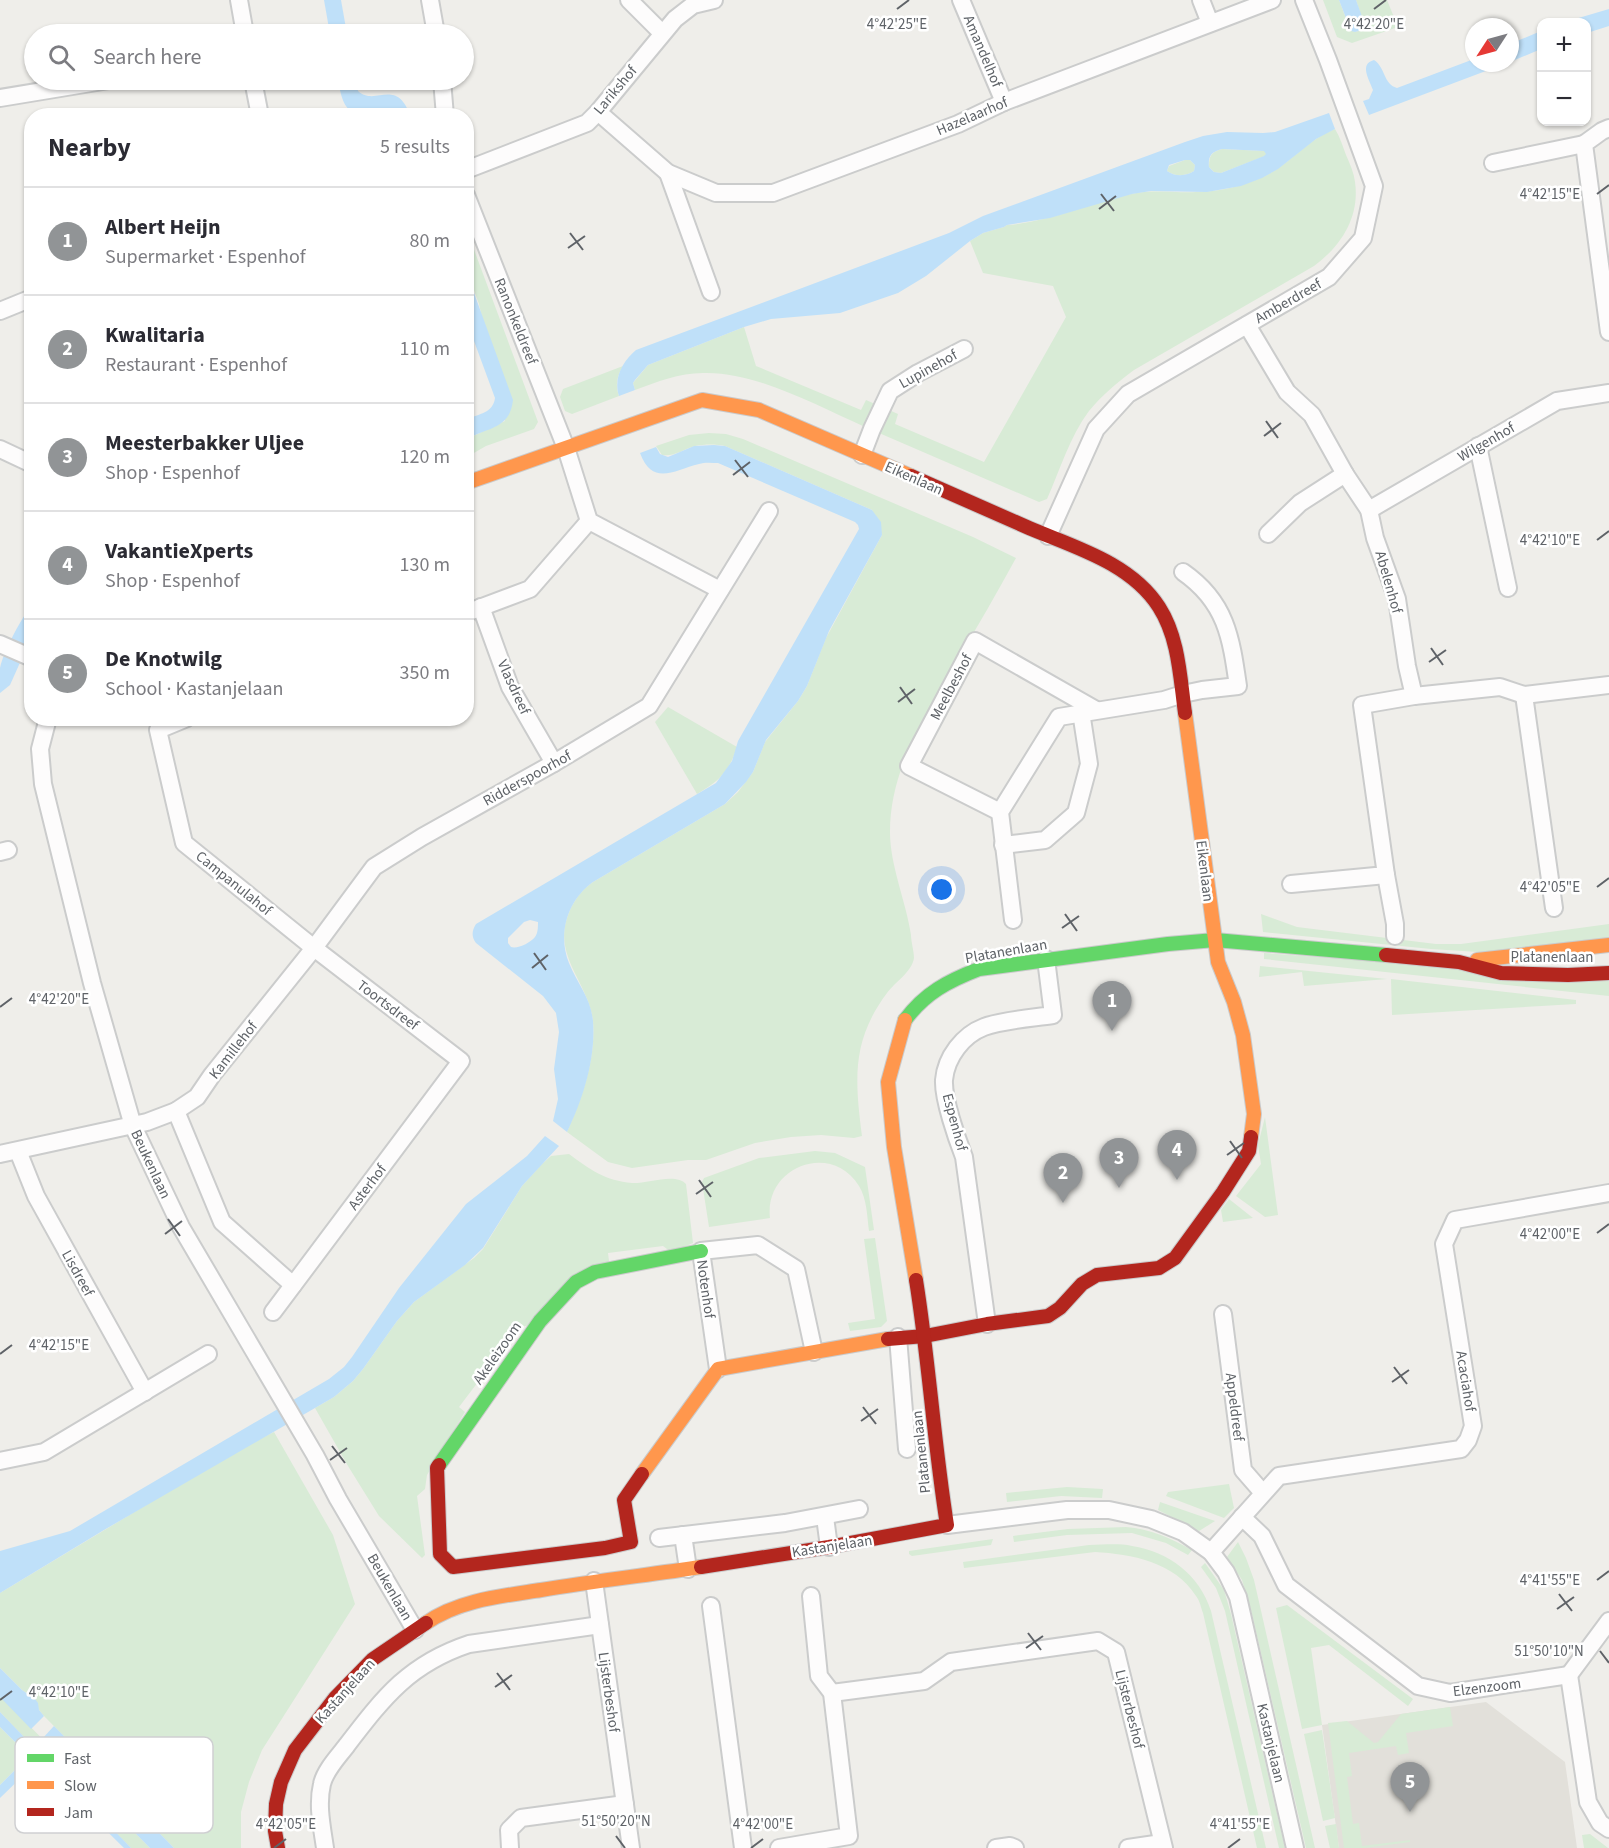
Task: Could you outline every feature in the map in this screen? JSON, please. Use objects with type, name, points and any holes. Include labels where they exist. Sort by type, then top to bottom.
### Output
[{"type":"street","points":[[239,0],[243,24]]},
{"type":"street","points":[[430,0],[434,24]]},
{"type":"street","points":[[629,0],[662,33]]},
{"type":"street","name":"Larikshof","points":[[474,167],[587,123],[675,19],[693,5],[714,0]]},
{"type":"street","name":"Amandelhof","points":[[962,0],[1004,102]]},
{"type":"street","points":[[1201,0],[1210,23]]},
{"type":"street","name":"Hazelaarhof","points":[[598,112],[668,173],[716,193],[773,193],[958,124],[1004,102],[1272,0]]},
{"type":"street","name":"Amberdreef","points":[[1048,537],[1096,429],[1128,394],[1329,277],[1363,238],[1374,186],[1304,0]]},
{"type":"street","points":[[0,98],[48,90]]},
{"type":"street","points":[[256,90],[259,108]]},
{"type":"street","points":[[443,90],[444,108]]},
{"type":"street","points":[[1493,163],[1584,144],[1609,128]]},
{"type":"street","points":[[1584,144],[1609,332]]},
{"type":"street","name":"Hazelaarhof","points":[[668,173],[711,292]]},
{"type":"street","name":"Ranonkeldreef","points":[[474,215],[566,448]]},
{"type":"street","points":[[0,311],[24,301]]},
{"type":"street","name":"Abelenhof","points":[[1246,325],[1287,392],[1312,415],[1345,474],[1369,510],[1396,599],[1414,696]]},
{"type":"street","name":"Lupinehof","points":[[862,455],[890,391],[918,373],[964,349]]},
{"type":"street","name":"Wilgenhof","points":[[1369,510],[1557,401],[1609,393]]},
{"type":"street","name":"Eikenlaan","points":[[566,448],[702,400],[759,410],[1048,537],[1095,555],[1130,577],[1151,597],[1167,623],[1178,659],[1215,940]]},
{"type":"street","points":[[1478,446],[1508,588]]},
{"type":"street","points":[[474,480],[566,448],[589,521],[720,590]]},
{"type":"street","points":[[0,449],[24,460]]},
{"type":"street","points":[[1268,534],[1300,502],[1345,474]]},
{"type":"street","name":"Ridderspoorhof","points":[[314,948],[374,867],[422,837],[554,764],[649,706],[769,511]]},
{"type":"street","points":[[474,610],[530,589],[589,521]]},
{"type":"street","points":[[1013,920],[1000,812],[1059,717],[1238,686],[1232,648],[1221,613],[1202,587],[1183,572]]},
{"type":"street","name":"Vlasdreef","points":[[474,610],[510,687],[554,764]]},
{"type":"street","name":"Meelbeshof","points":[[1000,812],[909,766],[975,641],[1088,711]]},
{"type":"street","points":[[3,645],[24,655]]},
{"type":"street","points":[[1395,936],[1362,705],[1414,696],[1500,687],[1524,695],[1609,686]]},
{"type":"street","points":[[1524,695],[1554,908]]},
{"type":"street","points":[[1003,845],[1045,840],[1076,813],[1089,764],[1088,711]]},
{"type":"street","name":"Beukenlaan","points":[[46,726],[39,749],[43,784],[89,972],[133,1126],[181,1227],[415,1630]]},
{"type":"street","name":"Campanulahof","points":[[166,726],[158,729],[184,843],[314,948]]},
{"type":"street","points":[[1291,884],[1386,875]]},
{"type":"street","points":[[718,1370],[898,1337],[925,1336],[987,1324],[1048,1316],[1060,1308],[1082,1284],[1097,1275],[1159,1268],[1175,1258],[1223,1192],[1249,1151],[1254,1114],[1243,1035],[1234,1002],[1218,962],[1215,940]]},
{"type":"street","name":"Platanenlaan","points":[[947,1525],[925,1336],[894,1147],[888,1082],[905,1019],[929,993],[955,978],[979,969],[1215,940],[1459,962],[1501,973],[1568,975],[1609,973]]},
{"type":"street","name":"Platanenlaan","points":[[1459,962],[1609,945]]},
{"type":"street","name":"Kamillehof","points":[[133,1126],[176,1111],[197,1097],[314,948]]},
{"type":"street","name":"Toortsdreef","points":[[314,948],[461,1061]]},
{"type":"street","name":"Espenhof","points":[[987,1324],[964,1157],[955,1136],[944,1082],[946,1069],[960,1043],[971,1032],[986,1026],[1053,1015],[1046,959]]},
{"type":"street","name":"Asterhof","points":[[273,1312],[461,1061]]},
{"type":"street","points":[[176,1111],[222,1222],[293,1285]]},
{"type":"street","points":[[0,1154],[133,1126]]},
{"type":"street","name":"Lisdreef","points":[[18,1151],[36,1197],[145,1392]]},
{"type":"street","name":"Acaciahof","points":[[1211,1552],[1279,1476],[1461,1449],[1468,1440],[1473,1426],[1444,1244],[1455,1220],[1609,1193]]},
{"type":"street","name":"Notenhof","points":[[718,1370],[701,1251],[758,1245],[796,1269],[814,1352]]},
{"type":"street","name":"Akeleizoom","points":[[701,1251],[595,1272],[576,1282],[540,1321],[436,1468],[440,1554],[453,1567],[605,1548],[631,1542],[624,1500],[718,1370]]},
{"type":"street","name":"Appeldreef","points":[[1223,1314],[1243,1470],[1263,1493]]},
{"type":"street","points":[[898,1337],[907,1449]]},
{"type":"street","points":[[0,1461],[44,1452],[208,1354]]},
{"type":"street","name":"Kastanjelaan","points":[[659,1538],[825,1517],[859,1509]]},
{"type":"street","name":"Kastanjelaan","points":[[278,1848],[275,1831],[276,1804],[281,1782],[295,1750],[335,1698],[373,1659],[439,1614],[459,1606],[508,1595],[829,1547],[947,1525],[1067,1510],[1109,1510],[1151,1519],[1183,1532],[1211,1552],[1226,1572],[1238,1597],[1295,1848]]},
{"type":"street","points":[[825,1517],[829,1547]]},
{"type":"street","name":"Elzenzoom","points":[[1242,1517],[1262,1536],[1286,1585],[1418,1686],[1450,1694],[1569,1676]]},
{"type":"street","points":[[683,1535],[688,1569]]},
{"type":"street","name":"Lijsterbeshof","points":[[594,1581],[631,1848]]},
{"type":"street","points":[[779,1848],[849,1836],[832,1693],[819,1676],[811,1596]]},
{"type":"street","points":[[711,1606],[743,1848]]},
{"type":"street","points":[[1609,1622],[1569,1676],[1588,1802],[1600,1823],[1609,1829]]},
{"type":"street","points":[[325,1848],[320,1811],[322,1782],[330,1767],[383,1699],[400,1683],[425,1663],[469,1644],[600,1625]]},
{"type":"street","name":"Lijsterbeshof","points":[[832,1693],[924,1680],[951,1662],[1098,1641],[1116,1652],[1163,1846],[1128,1848]]},
{"type":"street","points":[[510,1848],[509,1830],[521,1818],[625,1804]]},
{"type":"street","points":[[996,1848],[1010,1846],[1015,1848]]},
{"type":"shaded area","points":[[1486,1702],[1565,1762],[1577,1848],[1339,1848],[1322,1725]]},
{"type":"green space","points":[[1323,0],[1339,0],[1350,29],[1355,32],[1362,30],[1364,24],[1356,0],[1387,0],[1398,27],[1352,43],[1337,37]]},
{"type":"green space","points":[[1335,129],[1353,172],[1356,195],[1351,219],[1340,240],[1314,266],[1134,370],[1110,389],[1089,411],[1076,431],[1047,499],[1039,502],[879,433],[889,410],[898,414],[895,424],[984,462],[1066,317],[1053,286],[983,273],[970,241],[983,233],[1007,225],[1039,220],[1131,194],[1155,191],[1204,192],[1243,184],[1268,174],[1315,140]]},
{"type":"green space","points":[[1222,149],[1265,151],[1267,153],[1265,156],[1221,173],[1214,172],[1209,167],[1210,157]]},
{"type":"green space","points":[[1190,160],[1195,165],[1194,171],[1181,175],[1167,171],[1169,166]]},
{"type":"green space","points":[[474,250],[538,422],[534,429],[486,446],[474,453],[474,436],[505,421],[474,290]]},
{"type":"green space","points":[[744,327],[756,366],[861,410],[866,400],[875,404],[865,427],[786,391],[723,374],[703,373],[668,378],[635,390],[633,383],[648,365]]},
{"type":"green space","points":[[623,366],[617,381],[619,396],[572,414],[565,411],[560,397],[563,389]]},
{"type":"green space","points":[[726,434],[743,439],[973,537],[1016,558],[922,722],[896,786],[892,808],[891,845],[895,871],[909,922],[914,958],[910,968],[887,993],[875,1011],[861,1045],[857,1079],[862,1136],[854,1138],[821,1135],[791,1137],[755,1143],[706,1160],[688,1160],[632,1168],[608,1162],[567,1132],[587,1078],[592,1050],[593,1021],[585,995],[568,958],[564,932],[567,918],[580,893],[593,882],[725,804],[738,792],[753,772],[765,742],[798,701],[807,686],[826,638],[882,535],[872,510],[725,446],[699,445],[675,454],[662,455],[656,446],[689,435]]},
{"type":"green space","points":[[668,707],[737,747],[722,775],[697,794],[655,722]]},
{"type":"green space","points":[[1261,914],[1297,927],[1436,944],[1461,944],[1609,924],[1609,941],[1478,952],[1431,949],[1263,932]]},
{"type":"green space","points":[[1264,953],[1609,978],[1609,996],[1264,959]]},
{"type":"green space","points":[[1260,966],[1387,979],[1304,986],[1302,972],[1259,977]]},
{"type":"green space","points":[[1391,979],[1576,1000],[1576,1004],[1392,1015]]},
{"type":"green space","points":[[1265,1117],[1278,1215],[1265,1217],[1236,1196],[1261,1164],[1258,1145]]},
{"type":"green space","points":[[815,1151],[835,1153],[865,1167],[874,1230],[869,1231],[865,1202],[859,1186],[847,1172],[832,1165],[817,1163],[802,1166],[788,1174],[777,1185],[771,1200],[770,1218],[709,1227],[702,1182],[704,1178],[759,1158]]},
{"type":"green space","points":[[569,1154],[584,1165],[614,1180],[638,1183],[675,1179],[686,1184],[693,1243],[671,1252],[663,1246],[608,1253],[609,1261],[531,1325],[520,1327],[459,1407],[465,1412],[427,1475],[425,1489],[417,1496],[425,1555],[422,1558],[379,1516],[315,1408],[334,1397],[353,1381],[397,1321],[414,1302],[483,1249],[522,1186],[541,1165],[551,1156]]},
{"type":"green space","points":[[1229,1199],[1253,1218],[1223,1222],[1221,1210]]},
{"type":"green space","points":[[875,1238],[887,1321],[881,1327],[850,1331],[848,1323],[875,1319],[864,1239]]},
{"type":"green space","points":[[274,1432],[333,1535],[355,1604],[262,1750],[249,1782],[241,1812],[241,1848],[174,1848],[159,1833],[213,1833],[213,1737],[65,1737],[39,1710],[35,1699],[22,1690],[0,1668],[0,1593],[239,1449]]},
{"type":"green space","points":[[1229,1484],[1234,1508],[1224,1518],[1166,1496],[1168,1492]]},
{"type":"green space","points":[[1067,1487],[1103,1489],[1102,1498],[1061,1496],[1007,1502],[1006,1493]]},
{"type":"green space","points":[[1160,1502],[1215,1521],[1199,1531],[1158,1510]]},
{"type":"green space","points":[[1126,1527],[1160,1535],[1192,1550],[1188,1555],[1166,1543],[1132,1533],[1067,1535],[1014,1542],[1013,1536],[1068,1529]]},
{"type":"green space","points":[[993,1539],[991,1545],[912,1556],[909,1554],[909,1551]]},
{"type":"green space","points":[[1238,1542],[1254,1580],[1315,1848],[1306,1848],[1251,1610],[1242,1580],[1227,1557]]},
{"type":"green space","points":[[1089,1545],[1127,1545],[1158,1553],[1181,1567],[1199,1586],[1211,1611],[1266,1848],[1257,1848],[1203,1613],[1197,1598],[1187,1584],[1176,1575],[1151,1562],[1109,1553],[1095,1552],[964,1568],[963,1562]]},
{"type":"green space","points":[[1205,1563],[1224,1590],[1231,1614],[1285,1848],[1279,1848],[1225,1611],[1216,1588],[1201,1567]]},
{"type":"green space","points":[[1287,1605],[1413,1699],[1408,1706],[1329,1645],[1311,1648],[1322,1725],[1302,1729],[1276,1608]]},
{"type":"green space","points":[[0,1696],[40,1737],[24,1737],[0,1712]]},
{"type":"green space","points":[[1450,1707],[1453,1726],[1406,1733],[1409,1753],[1398,1755],[1396,1746],[1349,1753],[1352,1776],[1347,1777],[1353,1824],[1359,1823],[1362,1846],[1410,1840],[1410,1842],[1364,1848],[1344,1848],[1328,1723],[1347,1721],[1374,1743],[1378,1742],[1401,1714]]},
{"type":"green space","points":[[0,1727],[15,1742],[15,1770],[0,1785]]},
{"type":"green space","points":[[1322,1730],[1335,1818],[1323,1821],[1304,1734]]},
{"type":"green space","points":[[1336,1824],[1339,1848],[1330,1848],[1325,1826]]},
{"type":"green space","points":[[117,1833],[135,1833],[150,1848],[131,1848]]},
{"type":"green space","points":[[1590,1834],[1608,1848],[1584,1848],[1582,1835]]},
{"type":"water","points":[[324,0],[341,0],[345,24],[328,24]]},
{"type":"water","points":[[1339,0],[1356,0],[1364,22],[1362,30],[1351,31]]},
{"type":"water","points":[[1609,9],[1609,26],[1591,32],[1591,18],[1579,18]]},
{"type":"water","points":[[1537,33],[1537,51],[1519,58],[1519,40]]},
{"type":"water","points":[[1374,60],[1378,63],[1389,83],[1397,88],[1465,62],[1465,72],[1483,72],[1369,115],[1363,101],[1369,99],[1373,90],[1366,72],[1369,62]]},
{"type":"water","points":[[358,90],[371,96],[392,95],[398,97],[406,108],[348,108],[340,91]]},
{"type":"water","points":[[1329,113],[1335,129],[1316,139],[1278,169],[1241,186],[1207,192],[1151,191],[1132,194],[1050,218],[1007,225],[983,233],[926,276],[898,293],[840,313],[771,319],[744,327],[648,365],[633,383],[635,390],[619,396],[617,383],[620,370],[636,350],[949,233],[983,216],[1185,142],[1227,132],[1275,132]],"holes":[[[1222,149],[1264,151],[1266,154],[1221,173],[1214,172],[1209,167],[1210,157]],[[1190,160],[1195,165],[1194,171],[1181,175],[1167,171],[1169,165]]]},
{"type":"water","points":[[474,293],[513,400],[508,417],[503,422],[474,436],[474,416],[488,410],[495,398],[474,341]]},
{"type":"water","points":[[694,446],[725,446],[872,510],[881,522],[882,535],[829,631],[807,686],[798,701],[766,740],[753,772],[746,782],[725,804],[593,882],[584,889],[571,908],[565,929],[566,952],[572,970],[590,1005],[593,1035],[587,1078],[567,1132],[553,1121],[558,1099],[554,1069],[559,1032],[556,1013],[543,996],[474,941],[475,926],[716,783],[732,761],[738,741],[859,529],[855,522],[718,463],[701,463],[673,472],[658,473],[651,470],[640,453],[656,447],[660,454],[668,457]],"holes":[[[530,920],[538,922],[537,934],[533,939],[520,946],[511,947],[508,938],[524,922]]]},
{"type":"water","points":[[24,617],[24,654],[10,685],[0,693],[0,668],[8,645]]},
{"type":"water","points":[[545,1136],[559,1146],[522,1186],[483,1248],[465,1265],[414,1302],[397,1321],[353,1381],[334,1397],[0,1593],[0,1551],[70,1531],[329,1379],[344,1367],[399,1288],[466,1204],[527,1156]]},
{"type":"water","points":[[0,1668],[38,1703],[39,1710],[44,1716],[31,1729],[0,1697]]},
{"type":"water","points":[[0,1712],[24,1737],[15,1737],[15,1742],[0,1727]]},
{"type":"water","points":[[54,1726],[65,1737],[44,1737]]},
{"type":"water","points":[[15,1770],[15,1783],[0,1798],[0,1785]]},
{"type":"water","points":[[109,1833],[117,1833],[131,1848],[124,1848]]},
{"type":"water","points":[[135,1833],[159,1833],[174,1848],[150,1848]]},
{"type":"traffic: fast","points":[[905,1020],[929,995],[957,978],[979,969],[1215,940],[1386,955]]},
{"type":"traffic: fast","points":[[439,1465],[540,1321],[576,1282],[595,1272],[701,1251]]},
{"type":"traffic: slow","points":[[474,480],[702,400],[759,410],[911,476]]},
{"type":"traffic: slow","points":[[1185,713],[1218,962],[1234,1002],[1243,1035],[1254,1114],[1251,1137]]},
{"type":"traffic: slow","points":[[1477,960],[1609,945]]},
{"type":"traffic: slow","points":[[905,1020],[888,1082],[894,1147],[916,1280]]},
{"type":"traffic: slow","points":[[642,1474],[718,1369],[888,1339]]},
{"type":"traffic: slow","points":[[426,1623],[452,1609],[496,1597],[701,1567]]},
{"type":"traffic: jam","points":[[911,476],[1083,550],[1133,579],[1147,592],[1166,619],[1178,659],[1185,713]]},
{"type":"traffic: jam","points":[[1386,955],[1459,962],[1501,973],[1568,975],[1609,973]]},
{"type":"traffic: jam","points":[[888,1339],[925,1336],[987,1324],[1048,1316],[1060,1308],[1082,1284],[1097,1275],[1159,1268],[1175,1258],[1223,1192],[1249,1151],[1251,1137]]},
{"type":"traffic: jam","points":[[701,1567],[829,1547],[947,1525],[916,1280]]},
{"type":"traffic: jam","points":[[439,1465],[437,1468],[440,1554],[453,1567],[605,1548],[631,1542],[624,1500],[642,1474]]},
{"type":"traffic: jam","points":[[278,1848],[275,1831],[276,1804],[281,1782],[295,1750],[335,1698],[373,1659],[426,1623]]},
{"type":"place","name":"Albert Heijn","points":[[1112,1031]]},
{"type":"place","name":"VakantieXperts","points":[[1177,1180]]},
{"type":"place","name":"Meesterbakker Uljee","points":[[1119,1188]]},
{"type":"place","name":"Kwalitaria","points":[[1063,1203]]},
{"type":"place","name":"De Knotwilg","points":[[1410,1812]]}]
